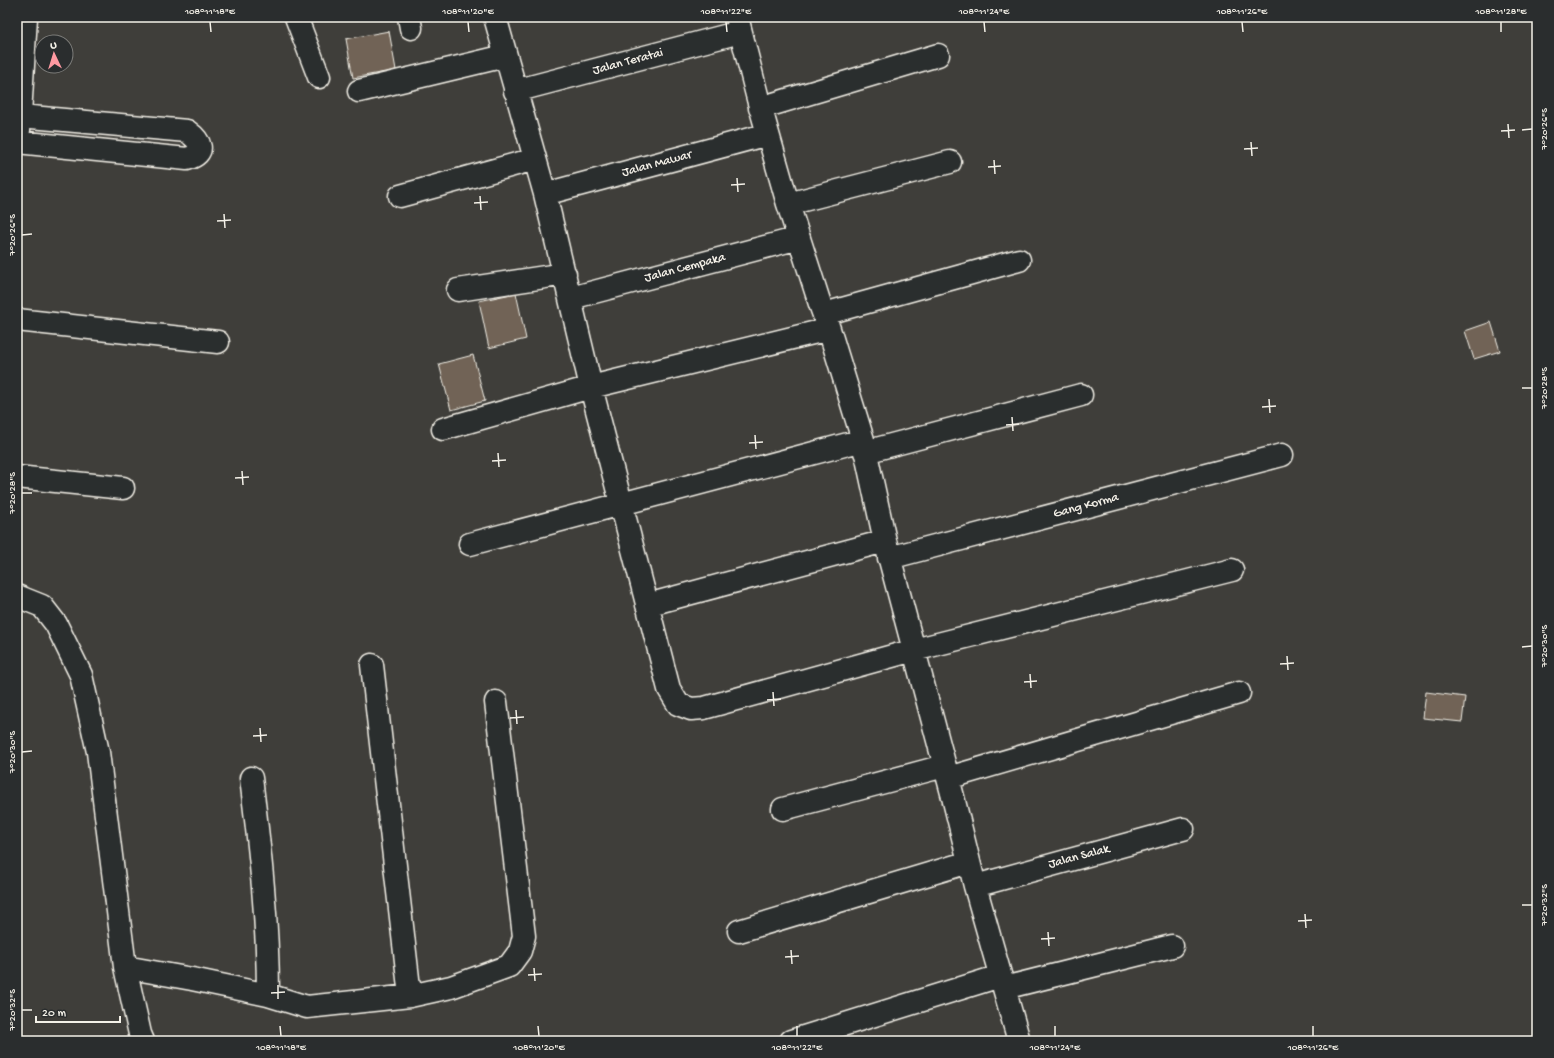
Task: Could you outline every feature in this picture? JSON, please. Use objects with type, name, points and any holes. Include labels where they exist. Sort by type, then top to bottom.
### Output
[{"type":"street","points":[[19,117],[187,131],[196,137],[200,147],[199,152],[194,157],[187,159],[17,143],[26,17]]},
{"type":"street","points":[[296,17],[319,77]]},
{"type":"street","points":[[495,17],[545,194],[591,387],[669,689],[678,704],[691,709],[704,708],[914,650],[1232,570]]},
{"type":"street","points":[[738,24],[760,108],[788,204],[864,446],[887,549],[975,886],[1019,1041]]},
{"type":"street","name":"Jalan Teratai","points":[[515,91],[738,24]]},
{"type":"street","points":[[760,108],[938,55]]},
{"type":"street","points":[[359,91],[505,56]]},
{"type":"street","name":"Jalan Mawar","points":[[545,194],[768,134]]},
{"type":"street","points":[[400,196],[534,159]]},
{"type":"street","points":[[788,204],[950,162]]},
{"type":"street","name":"Jalan Cempaka","points":[[571,298],[799,238]]},
{"type":"street","points":[[443,428],[826,321],[1019,260]]},
{"type":"street","points":[[458,290],[565,274]]},
{"type":"street","points":[[17,320],[218,342]]},
{"type":"street","points":[[470,544],[621,504],[1081,395]]},
{"type":"street","name":"Gang Korma","points":[[647,604],[887,549],[1282,454]]},
{"type":"street","points":[[17,477],[123,488]]},
{"type":"street","points":[[17,596],[42,606],[56,624],[81,675],[98,752],[125,967],[140,1034],[143,1041]]},
{"type":"street","points":[[372,665],[410,996]]},
{"type":"street","points":[[783,809],[946,772],[1239,693]]},
{"type":"street","points":[[125,967],[268,995],[307,1007],[410,996],[451,987],[509,966],[520,951],[524,936],[496,702]]},
{"type":"street","points":[[251,778],[263,878],[268,956],[268,995]]},
{"type":"street","name":"Jalan Salak","points":[[975,886],[1183,829]]},
{"type":"street","points":[[740,931],[969,862]]},
{"type":"street","points":[[790,1041],[1002,982],[1172,946]]},
{"type":"building","points":[[389,31],[396,70],[353,78],[346,39]]},
{"type":"building","points":[[516,293],[526,339],[489,348],[479,301]]},
{"type":"building","points":[[1491,322],[1500,351],[1474,359],[1465,331]]},
{"type":"building","points":[[473,355],[485,401],[451,410],[439,364]]},
{"type":"building","points":[[1426,692],[1465,697],[1462,722],[1423,718]]}]
